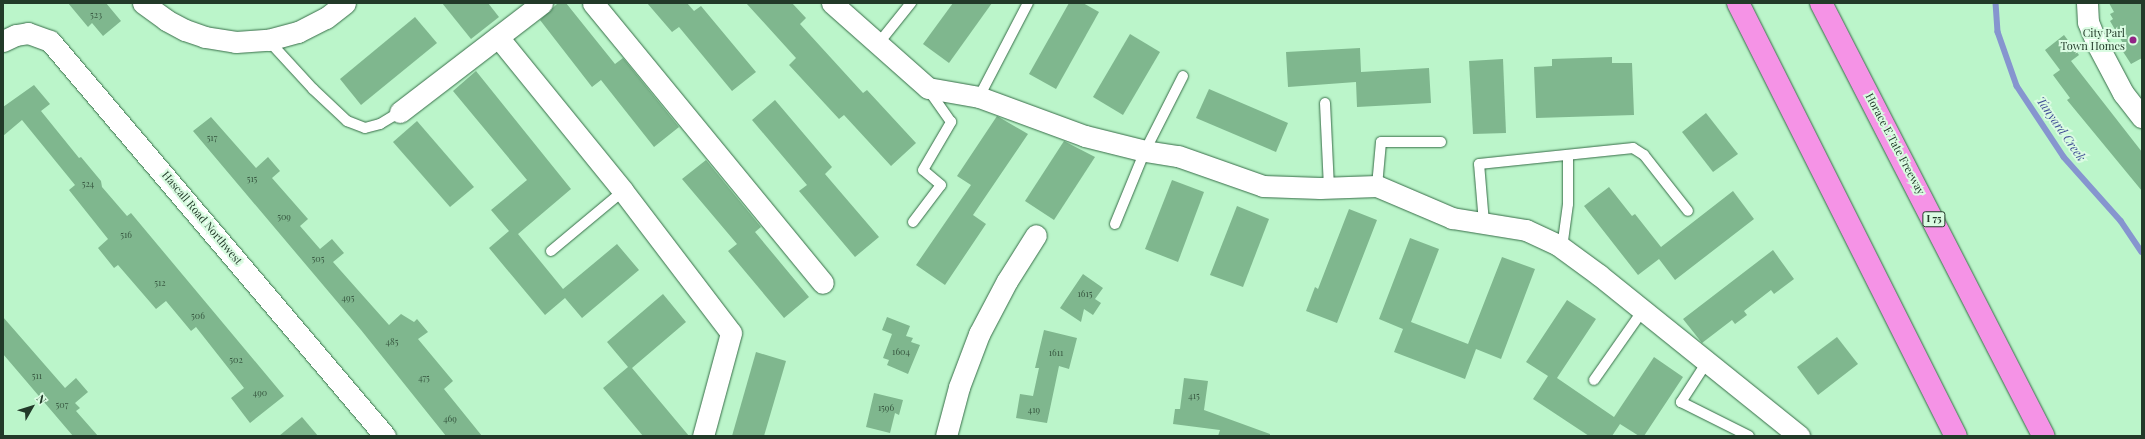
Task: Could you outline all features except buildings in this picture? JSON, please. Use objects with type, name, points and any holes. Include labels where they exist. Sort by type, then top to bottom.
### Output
[{"type":"highway","points":[[1738,3],[1956,436]]},
{"type":"highway","name":"Horace E Tate Freeway","points":[[1821,3],[2044,436]]},
{"type":"street","points":[[143,3],[166,20],[205,37],[236,42],[268,40],[298,32],[326,18],[345,3]]},
{"type":"street","points":[[400,112],[542,3]]},
{"type":"street","points":[[593,3],[823,283]]},
{"type":"street","points":[[832,3],[928,88],[979,97],[1085,136],[1145,151],[1178,156],[1263,186],[1329,188],[1377,186],[1452,218],[1526,230],[1562,248],[1643,310],[1799,436]]},
{"type":"street","points":[[2087,3],[2088,22],[2096,42],[2123,93],[2142,117]]},
{"type":"street","name":"Hascall Road Northwest","points":[[3,42],[16,35],[28,33],[50,40],[385,436]]},
{"type":"street","points":[[498,37],[623,191],[731,333],[702,436]]},
{"type":"street","points":[[946,436],[959,388],[979,334],[1007,281],[1036,235]]},
{"type":"lane","points":[[878,44],[911,3]]},
{"type":"lane","points":[[979,97],[1028,3]]},
{"type":"lane","points":[[268,40],[313,90],[347,121],[365,128],[380,124],[400,112]]},
{"type":"lane","points":[[1115,224],[1145,151],[1183,76]]},
{"type":"lane","points":[[913,222],[941,185],[923,170],[951,122],[928,88]]},
{"type":"lane","points":[[1325,103],[1329,188]]},
{"type":"lane","points":[[1377,186],[1381,142],[1441,142]]},
{"type":"lane","points":[[1484,223],[1479,164],[1633,148],[1644,155],[1688,211]]},
{"type":"lane","points":[[1562,248],[1568,204],[1568,155]]},
{"type":"lane","points":[[551,251],[623,191]]},
{"type":"lane","points":[[1594,380],[1643,310]]},
{"type":"lane","points":[[1706,362],[1680,402],[1749,436]]},
{"type":"waterway","name":"Tanyard Creek","points":[[1996,3],[1998,32],[2017,86],[2064,157],[2121,221],[2142,252]]},
{"type":"place","name":"City Parl Town Homes","points":[[2133,40]]}]
